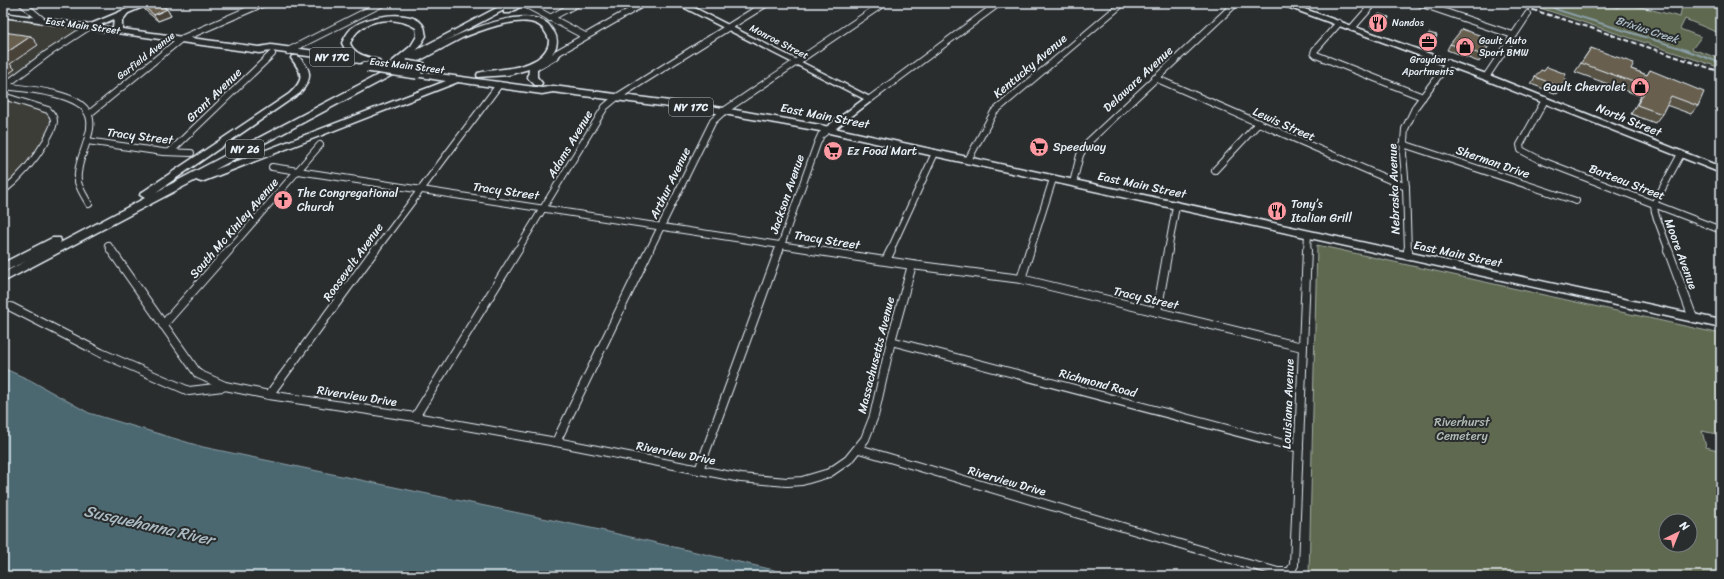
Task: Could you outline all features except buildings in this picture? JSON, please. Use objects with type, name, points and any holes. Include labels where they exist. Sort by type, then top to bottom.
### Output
[{"type":"main road","points":[[118,31],[116,23],[118,18],[124,13]]},
{"type":"main road","name":"East Main Street","points":[[3,15],[259,50],[272,54],[291,54],[376,62],[481,75],[545,84],[553,89]]},
{"type":"main road","points":[[145,195],[396,63],[418,44],[422,31],[417,24],[408,18],[394,17],[380,19],[366,23],[350,34],[346,43],[349,51],[352,54],[376,62]]},
{"type":"main road","name":"NY 26","points":[[3,268],[29,260],[135,208],[459,36],[500,22],[522,20],[532,21],[546,27],[553,38],[553,43],[550,50],[542,60]]},
{"type":"main road","name":"East Main Street","points":[[259,50],[271,48],[291,54],[417,74],[542,90],[553,89],[724,111],[828,130],[1721,324]]},
{"type":"main road","points":[[481,75],[514,72],[536,64],[552,54],[557,53]]},
{"type":"main road","points":[[538,83],[532,78],[533,69],[555,56],[557,53]]},
{"type":"main road","name":"NY 26","points":[[3,278],[29,260],[145,195],[292,96],[304,82],[306,74],[302,64],[291,54]]},
{"type":"main road","points":[[135,208],[185,186],[457,79]]},
{"type":"street","points":[[23,4],[31,3]]},
{"type":"street","points":[[4,86],[47,54],[90,26],[148,3]]},
{"type":"street","name":"Garfield Avenue","points":[[89,114],[181,39],[264,3]]},
{"type":"street","points":[[291,54],[382,3]]},
{"type":"street","points":[[396,63],[512,3]]},
{"type":"street","points":[[459,36],[522,3],[585,36]]},
{"type":"street","points":[[550,18],[578,3]]},
{"type":"street","points":[[557,53],[644,3]]},
{"type":"street","name":"Monroe Street","points":[[679,3],[870,99]]},
{"type":"street","name":"Adams Avenue","points":[[415,417],[605,107],[617,97],[767,3]]},
{"type":"street","name":"Arthur Avenue","points":[[556,442],[713,121],[724,111],[884,3]]},
{"type":"street","name":"Jackson Avenue","points":[[699,470],[821,135],[999,3]]},
{"type":"street","name":"Kentucky Avenue","points":[[968,160],[994,112],[1123,3]]},
{"type":"street","name":"Delaware Avenue","points":[[1072,183],[1080,155],[1086,144],[1236,3]]},
{"type":"street","name":"North Street","points":[[1281,3],[1486,77],[1721,170]]},
{"type":"street","points":[[1352,28],[1374,3]]},
{"type":"street","points":[[1419,3],[1514,35]]},
{"type":"street","points":[[23,4],[42,20]]},
{"type":"street","points":[[1486,77],[1528,14]]},
{"type":"street","points":[[1339,24],[1315,50],[1314,53],[1316,55],[1423,97]]},
{"type":"street","name":"Grant Avenue","points":[[171,151],[272,54]]},
{"type":"street","name":"Nebraska Avenue","points":[[1408,256],[1403,144],[1408,122],[1423,97],[1448,63]]},
{"type":"street","name":"Lewis Street","points":[[1155,78],[1406,187]]},
{"type":"street","name":"Roosevelt Avenue","points":[[269,395],[420,189],[499,85]]},
{"type":"street","points":[[4,86],[64,98],[76,102],[86,108],[91,119],[90,129],[78,172],[78,180],[89,204]]},
{"type":"street","points":[[3,96],[48,110],[53,115],[54,121],[53,128],[33,163],[14,184],[3,191]]},
{"type":"street","name":"Barteau Street","points":[[1545,100],[1520,145],[1521,150],[1526,154],[1721,230]]},
{"type":"street","points":[[1215,170],[1258,124]]},
{"type":"street","name":"Tracy Street","points":[[87,141],[164,152],[171,151],[191,153]]},
{"type":"street","name":"Sherman Drive","points":[[1403,144],[1576,201]]},
{"type":"street","name":"South Mc Kinley Avenue","points":[[163,325],[320,145]]},
{"type":"street","points":[[886,260],[935,153]]},
{"type":"street","points":[[1654,204],[1681,154]]},
{"type":"street","name":"Tracy Street","points":[[272,167],[912,265],[1021,280],[1302,347]]},
{"type":"street","points":[[1021,280],[1053,179]]},
{"type":"street","name":"Moore Avenue","points":[[1654,204],[1657,220],[1693,318]]},
{"type":"street","points":[[1157,312],[1176,206]]},
{"type":"street","name":"Louisiana Avenue","points":[[1288,572],[1294,565],[1302,347],[1308,234]]},
{"type":"street","name":"Riverview Drive","points":[[108,245],[198,374],[226,386],[269,395],[415,417],[556,442],[741,478],[786,482],[802,481],[829,473],[838,468],[859,449],[1241,562],[1278,572],[1288,572]]},
{"type":"street","name":"Massachusetts Avenue","points":[[859,449],[865,439],[874,416],[891,341],[912,265]]},
{"type":"street","points":[[11,308],[102,353],[189,391],[226,386]]},
{"type":"street","name":"Richmond Road","points":[[891,341],[1299,448]]},
{"type":"shaded area","points":[[3,15],[90,26],[3,87]]},
{"type":"shaded area","points":[[3,96],[48,110],[54,121],[41,150],[3,191]]},
{"type":"green space","points":[[1525,3],[1602,3],[1618,8],[1620,3],[1625,3],[1680,17],[1682,5],[1686,6],[1686,3],[1721,3],[1721,34],[1685,19],[1680,29],[1701,37],[1692,49],[1721,59],[1721,68]]},
{"type":"green space","name":"Riverhurst Cemetery","points":[[1317,245],[1721,334],[1721,435],[1702,431],[1706,447],[1721,451],[1721,576],[1309,576]]},
{"type":"water","name":"Susquehanna River","points":[[3,368],[30,380],[89,413],[203,447],[600,530],[774,570],[785,576],[3,576]]},
{"type":"waterway","name":"Brixius Creek","points":[[1545,3],[1558,10],[1680,48],[1721,63]]},
{"type":"railway","points":[[1511,3],[1591,28],[1721,72]]},
{"type":"place","name":"Nandos","points":[[1378,23]]},
{"type":"place","name":"Graydon Apartments","points":[[1428,42]]},
{"type":"place","name":"Gault Auto Sport BMW","points":[[1465,47]]},
{"type":"place","name":"Gault Chevrolet","points":[[1640,87]]},
{"type":"place","name":"Speedway","points":[[1039,147]]},
{"type":"place","name":"Ez Food Mart","points":[[833,151]]},
{"type":"place","name":"The Congregational Church","points":[[283,200]]},
{"type":"place","name":"Tony’s Italian Grill","points":[[1277,211]]}]
